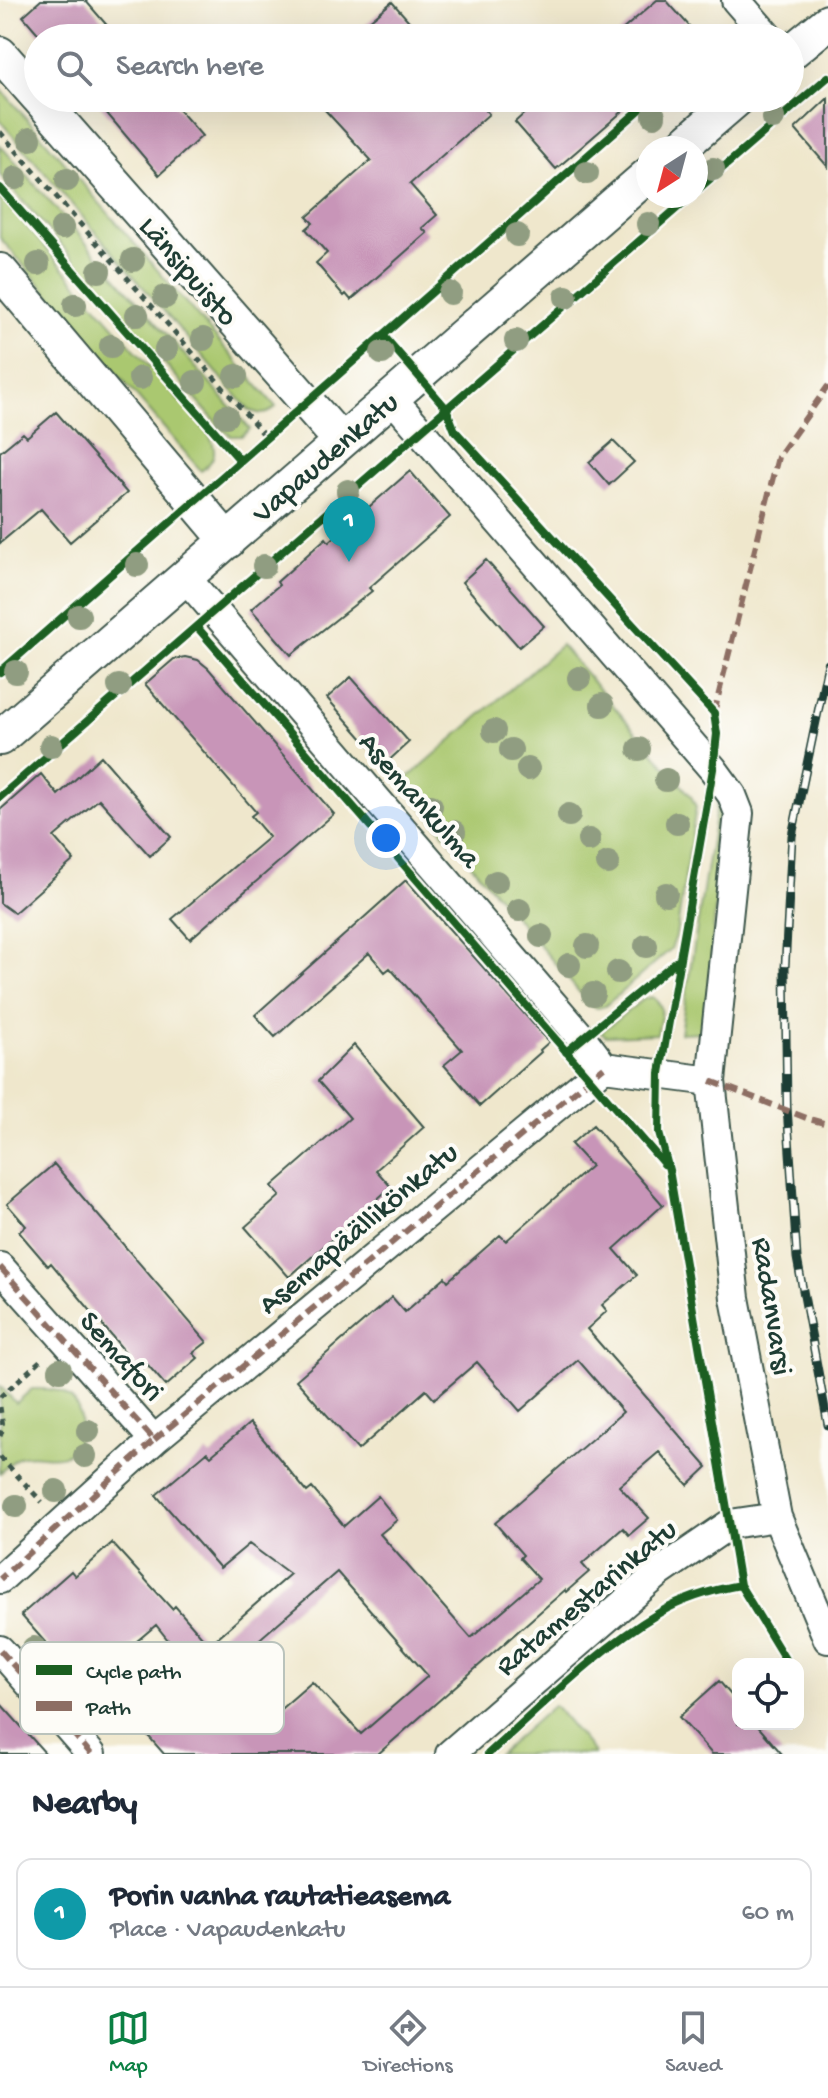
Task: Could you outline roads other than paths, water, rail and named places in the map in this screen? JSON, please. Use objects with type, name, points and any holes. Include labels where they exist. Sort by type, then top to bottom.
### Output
[{"type":"street","points":[[736,0],[757,24]]},
{"type":"street","points":[[804,42],[828,22]]},
{"type":"street","name":"Länsipuisto","points":[[0,54],[24,82]]},
{"type":"street","name":"Länsipuisto","points":[[50,112],[341,441]]},
{"type":"street","points":[[694,136],[722,112]]},
{"type":"street","name":"Vapaudenkatu","points":[[0,738],[636,185]]},
{"type":"street","points":[[0,271],[228,541]]},
{"type":"street","name":"Radanvarsi","points":[[391,397],[703,757],[732,795],[739,813],[711,1081],[735,1298],[777,1517],[828,1639]]},
{"type":"street","name":"Asemankulma","points":[[186,578],[604,1067]]},
{"type":"street","points":[[604,1067],[711,1081]]},
{"type":"street","name":"Asemapäällikönkatu","points":[[154,1440],[604,1067]]},
{"type":"street","name":"Semafori","points":[[0,1267],[154,1440],[0,1579]]},
{"type":"street","name":"Ratamestarinkatu","points":[[450,1754],[660,1572],[730,1524],[777,1517]]},
{"type":"street","points":[[0,1650],[20,1673]]},
{"type":"street","points":[[74,1734],[91,1754]]},
{"type":"railway","points":[[828,664],[792,836],[785,968],[787,1107],[797,1258],[828,1425]]},
{"type":"place","name":"Porin vanha rautatieasema","points":[[349,562]]}]
